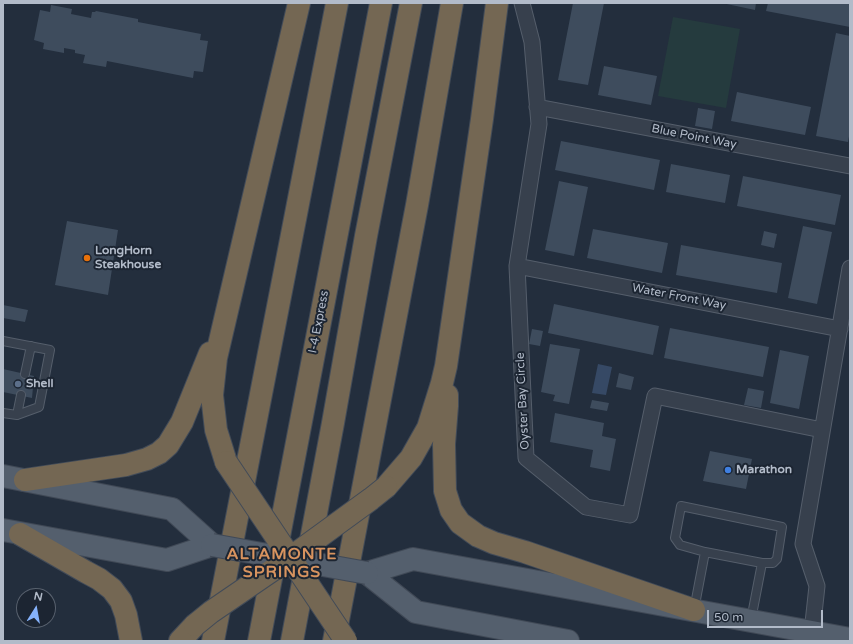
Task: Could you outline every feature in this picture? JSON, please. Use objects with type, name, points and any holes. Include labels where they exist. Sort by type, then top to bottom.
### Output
[{"type":"highway","points":[[300,3],[216,358],[212,395],[216,430],[226,462],[346,641]]},
{"type":"highway","points":[[213,641],[337,3]]},
{"type":"highway","name":"I-4 Express","points":[[259,641],[381,3]]},
{"type":"highway","points":[[292,641],[366,236],[411,3]]},
{"type":"highway","points":[[334,641],[417,205],[452,3]]},
{"type":"highway","points":[[180,641],[211,612],[290,558],[386,487],[411,458],[428,428],[446,366],[482,119],[497,3]]},
{"type":"highway","points":[[25,480],[126,465],[147,459],[159,453],[175,436],[182,422],[188,404],[226,315]]},
{"type":"highway","points":[[446,366],[447,406],[444,444],[445,492],[451,510],[460,523],[478,536],[494,543],[525,552],[694,610]]},
{"type":"highway","points":[[12,532],[99,578],[112,589],[121,601],[126,615],[130,641]]},
{"type":"main road","points":[[3,476],[172,509],[212,545]]},
{"type":"main road","points":[[12,532],[167,560],[212,545],[367,573],[416,612],[568,641]]},
{"type":"main road","points":[[367,573],[413,559],[850,639]]},
{"type":"street","name":"Oyster Bay Circle","points":[[522,3],[532,42],[539,124],[517,266],[526,458],[586,507],[630,515],[655,396],[822,430]]},
{"type":"street","name":"Blue Point Way","points":[[538,107],[850,166]]},
{"type":"street","name":"Water Front Way","points":[[517,266],[840,329]]},
{"type":"street","points":[[812,632],[817,586],[803,544],[850,268]]},
{"type":"lane","points":[[3,341],[50,350],[39,407],[17,415],[3,412]]},
{"type":"lane","points":[[25,374],[31,346]]},
{"type":"lane","points":[[17,415],[21,396]]},
{"type":"lane","points":[[681,506],[782,527],[777,559],[773,563],[762,563],[704,552],[680,545],[675,538],[681,506]]},
{"type":"lane","points":[[694,610],[704,552]]},
{"type":"lane","points":[[751,620],[762,563]]},
{"type":"green space","points":[[673,17],[740,29],[726,108],[658,96]]},
{"type":"water","points":[[598,364],[612,367],[606,395],[592,393]]},
{"type":"building","points":[[573,3],[604,3],[588,85],[558,80]]},
{"type":"building","points":[[722,3],[756,3],[755,10]]},
{"type":"building","points":[[768,3],[850,3],[850,27],[766,11]]},
{"type":"building","points":[[51,5],[72,9],[71,14],[91,18],[92,12],[96,11],[138,19],[138,22],[201,34],[200,40],[208,41],[203,72],[194,71],[193,78],[107,61],[106,67],[83,63],[85,55],[75,53],[75,50],[64,48],[64,53],[43,49],[44,43],[34,40],[40,10],[50,12]]},
{"type":"building","points":[[836,33],[850,36],[850,131],[848,142],[816,136]]},
{"type":"building","points":[[604,66],[657,76],[651,105],[598,95]]},
{"type":"building","points":[[737,92],[811,107],[805,135],[731,121]]},
{"type":"building","points":[[698,108],[715,111],[712,129],[695,126]]},
{"type":"building","points":[[561,141],[660,160],[654,190],[555,170]]},
{"type":"building","points":[[671,164],[730,175],[725,203],[666,192]]},
{"type":"building","points":[[743,176],[841,195],[835,225],[737,206]]},
{"type":"building","points":[[559,181],[588,187],[574,256],[545,250]]},
{"type":"building","name":"LongHorn Steakhouse","points":[[67,221],[118,230],[108,295],[55,285]]},
{"type":"building","points":[[803,226],[832,232],[817,304],[788,298]]},
{"type":"building","points":[[593,229],[668,243],[662,273],[587,258]]},
{"type":"building","points":[[764,231],[777,234],[774,248],[761,245]]},
{"type":"building","points":[[681,245],[782,263],[777,293],[676,275]]},
{"type":"building","points":[[554,304],[659,326],[653,355],[548,333]]},
{"type":"building","points":[[3,305],[28,310],[25,322],[3,318]]},
{"type":"building","points":[[670,328],[769,347],[763,377],[664,358]]},
{"type":"building","points":[[532,329],[543,331],[540,346],[529,344]]},
{"type":"building","points":[[550,344],[580,349],[569,404],[553,401],[555,395],[541,392]]},
{"type":"building","points":[[780,350],[809,356],[799,409],[770,403]]},
{"type":"building","name":"Shell","points":[[3,369],[34,376],[32,398],[3,392]]},
{"type":"building","points":[[619,373],[634,377],[631,390],[616,387]]},
{"type":"building","points":[[748,388],[764,391],[761,408],[744,405]]},
{"type":"building","points":[[592,400],[609,403],[607,411],[590,408]]},
{"type":"building","points":[[555,413],[604,423],[602,436],[616,439],[610,471],[590,467],[593,450],[550,442]]},
{"type":"building","name":"Marathon","points":[[710,451],[752,459],[746,489],[703,481]]},
{"type":"place","name":"LongHorn Steakhouse","points":[[87,258]]},
{"type":"place","name":"Shell","points":[[18,384]]},
{"type":"place","name":"Marathon","points":[[728,470]]},
{"type":"district","name":"ALTAMONTE SPRINGS","points":[[282,564]]}]
